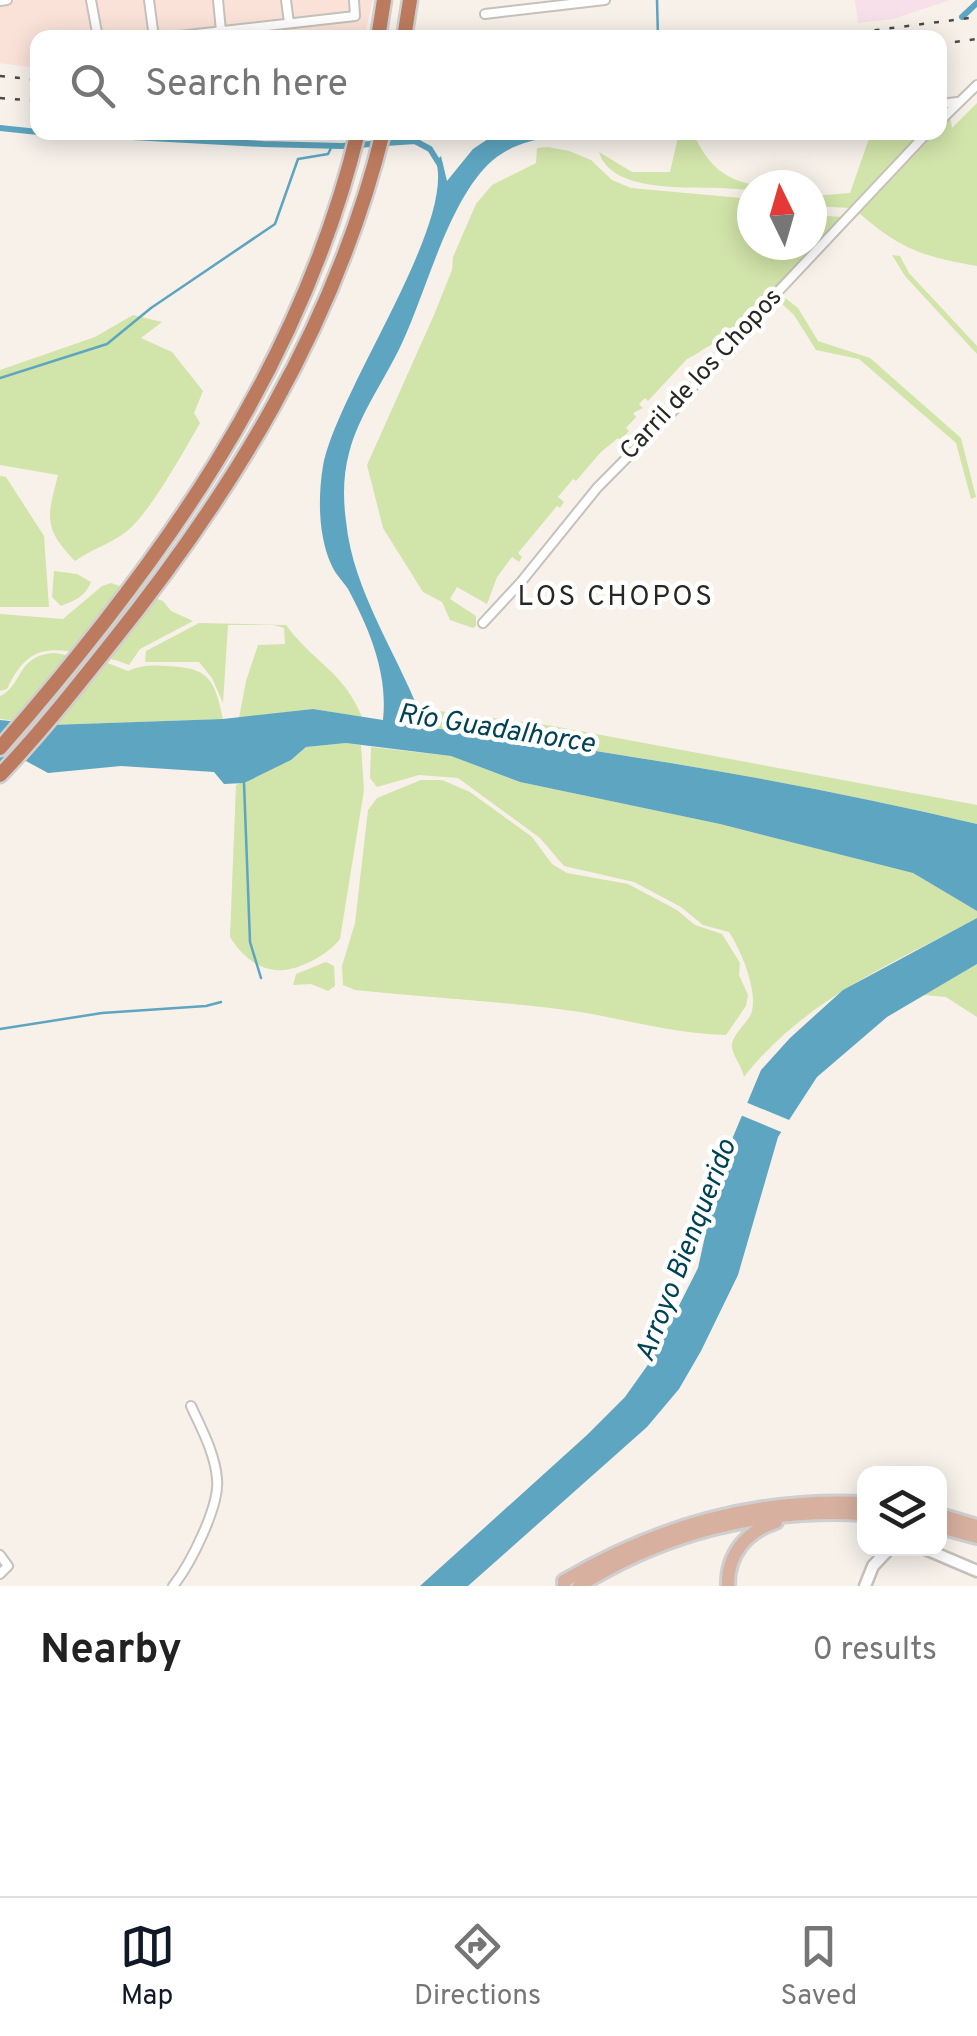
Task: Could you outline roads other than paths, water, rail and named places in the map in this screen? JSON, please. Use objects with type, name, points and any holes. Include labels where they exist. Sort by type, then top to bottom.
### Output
[{"type":"highway","points":[[379,30],[384,0]]},
{"type":"highway","points":[[405,30],[410,0]]},
{"type":"highway","points":[[0,748],[65,674],[155,558],[225,450],[299,312],[346,184],[356,140]]},
{"type":"highway","points":[[0,774],[77,686],[176,560],[246,457],[300,362],[342,268],[381,140]]},
{"type":"main road","points":[[569,1585],[647,1538],[711,1516],[789,1504],[857,1503]]},
{"type":"main road","points":[[569,1585],[698,1532],[754,1519],[809,1513],[857,1514]]},
{"type":"main road","points":[[728,1586],[730,1563],[749,1536],[763,1526],[809,1513]]},
{"type":"main road","points":[[947,1517],[977,1526]]},
{"type":"main road","points":[[947,1528],[977,1538]]},
{"type":"street","points":[[91,0],[97,30]]},
{"type":"street","points":[[149,0],[155,30]]},
{"type":"street","points":[[218,0],[221,30]]},
{"type":"street","points":[[286,0],[289,24]]},
{"type":"street","points":[[231,30],[356,16],[354,0]]},
{"type":"street","points":[[485,14],[605,0]]},
{"type":"street","points":[[947,113],[977,85]]},
{"type":"street","points":[[947,103],[957,102]]},
{"type":"street","name":"Carril de los Chopos","points":[[483,623],[597,488],[674,410],[724,349],[920,140]]},
{"type":"street","points":[[173,1586],[201,1540],[218,1482],[207,1441],[191,1406]]},
{"type":"street","points":[[0,1555],[8,1566],[0,1574]]},
{"type":"street","points":[[865,1586],[883,1556]]},
{"type":"street","points":[[943,1556],[977,1570]]},
{"type":"water","points":[[486,140],[537,140],[516,146],[493,160],[464,197],[402,343],[359,425],[346,470],[344,496],[350,548],[368,600],[425,727],[702,768],[977,824],[977,911],[913,873],[720,824],[520,782],[451,756],[346,743],[306,747],[291,760],[244,783],[224,784],[214,772],[121,766],[48,773],[26,761],[0,761],[0,720],[50,725],[223,719],[313,709],[383,720],[383,686],[376,653],[348,589],[333,568],[324,541],[320,503],[323,466],[350,395],[413,266],[437,190],[436,161],[441,156],[447,181],[473,149]]},
{"type":"water","points":[[977,918],[977,964],[887,1017],[817,1077],[778,1137],[738,1275],[679,1389],[647,1427],[468,1586],[420,1586],[587,1435],[625,1397],[652,1359],[698,1268],[720,1168],[761,1070],[843,990]]},
{"type":"waterway","points":[[657,0],[658,30]]},
{"type":"waterway","points":[[962,17],[977,3]]},
{"type":"waterway","points":[[0,128],[30,131]]},
{"type":"waterway","points":[[189,140],[342,146],[415,141],[430,149],[440,165]]},
{"type":"waterway","points":[[0,378],[107,344],[151,308],[275,224],[298,159],[328,154],[332,146]]},
{"type":"waterway","points":[[244,783],[250,942],[261,978]]},
{"type":"waterway","points":[[0,1029],[102,1013],[221,1002]]},
{"type":"railway","points":[[877,30],[977,17]]},
{"type":"railway","points":[[947,43],[977,39]]},
{"type":"railway","points":[[0,76],[30,79]]},
{"type":"railway","points":[[0,98],[30,100]]},
{"type":"district","name":"LOS CHOPOS","points":[[616,598]]},
{"type":"water label","name":"Río Guadalhorce","points":[[496,730]]},
{"type":"water label","name":"Arroyo Bienquerido","points":[[687,1251]]}]
